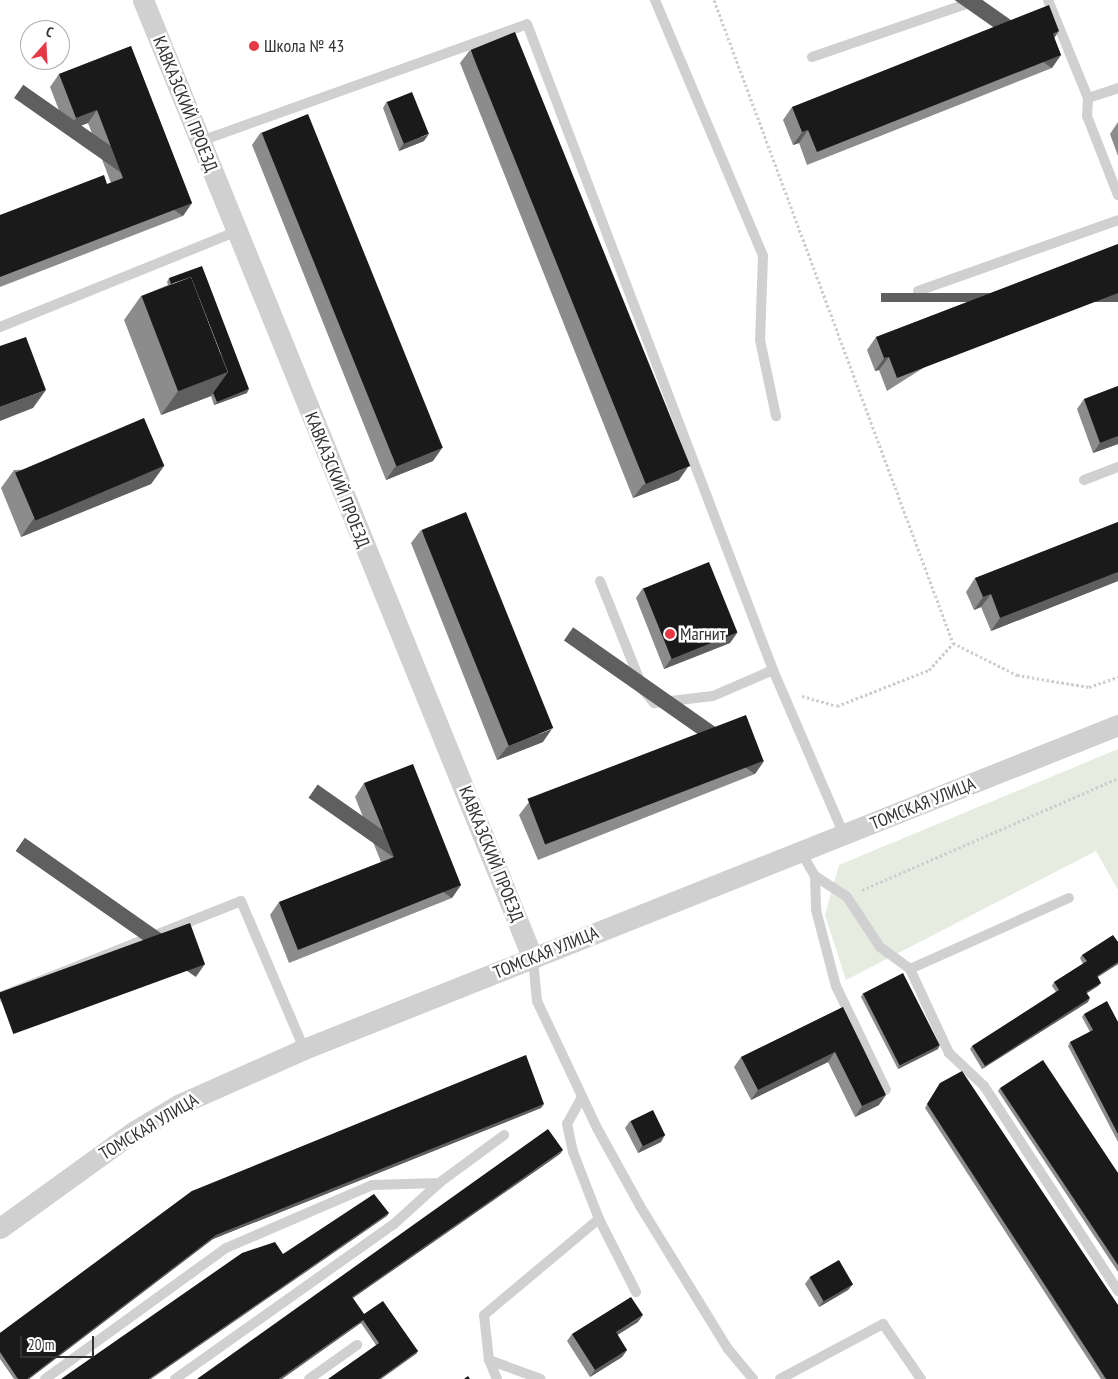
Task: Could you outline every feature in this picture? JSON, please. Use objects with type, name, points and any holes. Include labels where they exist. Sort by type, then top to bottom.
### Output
[{"type":"street","name":"КАВКАЗСКИЙ ПРОЕЗД","points":[[143,0],[201,141],[235,232],[533,959]]},
{"type":"street","name":"ТОМСКАЯ УЛИЦА","points":[[0,1228],[133,1132],[180,1104],[304,1048],[533,959],[1118,725]]},
{"type":"lane","points":[[655,0],[763,256],[760,340],[776,416]]},
{"type":"lane","points":[[812,57],[978,0]]},
{"type":"lane","points":[[1048,0],[1088,98],[1087,116],[1118,195]]},
{"type":"lane","points":[[201,141],[527,24],[773,670],[844,835]]},
{"type":"lane","points":[[1088,98],[1118,88]]},
{"type":"lane","points":[[918,291],[1118,220]]},
{"type":"lane","points":[[0,327],[235,232]]},
{"type":"lane","points":[[1084,480],[1118,467]]},
{"type":"lane","points":[[600,581],[644,691],[654,703],[713,696],[773,670]]},
{"type":"lane","points":[[800,852],[815,876],[847,897],[880,947],[910,969],[948,1053],[984,1086],[1118,1291]]},
{"type":"lane","points":[[815,876],[816,910],[836,986],[886,1090]]},
{"type":"lane","points":[[910,969],[1070,898]]},
{"type":"lane","points":[[0,997],[241,901],[304,1048]]},
{"type":"lane","points":[[533,959],[537,1001],[582,1097],[640,1206],[728,1349],[753,1379]]},
{"type":"lane","points":[[582,1097],[567,1124],[572,1152],[599,1219],[636,1292]]},
{"type":"lane","points":[[175,1379],[394,1224],[439,1183],[504,1135]]},
{"type":"lane","points":[[45,1379],[226,1248],[372,1185],[439,1183]]},
{"type":"lane","points":[[496,1379],[489,1360],[484,1315],[599,1219]]},
{"type":"lane","points":[[780,1379],[883,1324],[921,1379]]},
{"type":"lane","points":[[309,1379],[357,1345]]},
{"type":"lane","points":[[489,1360],[541,1379]]},
{"type":"path","points":[[714,0],[953,643],[1017,675],[1089,687],[1118,677]]},
{"type":"path","points":[[782,690],[837,706],[929,670],[953,643]]},
{"type":"path","points":[[847,897],[1118,778]]},
{"type":"shaded area","points":[[1118,749],[1118,890],[1096,851],[846,980],[825,915],[839,865]]},
{"type":"building","points":[[1049,5],[1059,31],[1053,34],[1061,55],[817,152],[808,130],[802,132],[792,107]]},
{"type":"building","points":[[515,32],[690,466],[646,484],[470,50]]},
{"type":"building","points":[[131,46],[192,203],[0,277],[0,215],[104,175],[107,184],[123,178],[97,110],[76,118],[59,74]]},
{"type":"building","points":[[412,92],[429,134],[404,144],[387,102]]},
{"type":"building","points":[[308,114],[443,448],[396,467],[262,133]]},
{"type":"building","points":[[1118,244],[1118,293],[897,378],[889,357],[884,358],[876,337]]},
{"type":"building","points":[[202,266],[249,389],[217,402],[213,393],[228,372],[191,277],[171,284],[169,278]]},
{"type":"building","points":[[191,277],[228,372],[178,391],[142,296]]},
{"type":"building","points":[[26,337],[46,390],[0,407],[0,346]]},
{"type":"building","points":[[1118,386],[1118,436],[1100,443],[1084,399]]},
{"type":"building","points":[[144,418],[164,466],[35,521],[15,473]]},
{"type":"building","points":[[466,512],[553,728],[509,746],[421,530]]},
{"type":"building","points":[[1118,522],[1118,572],[1000,618],[991,594],[983,597],[975,578]]},
{"type":"building","points":[[709,562],[737,632],[672,659],[643,589]]},
{"type":"building","points":[[746,715],[764,761],[545,845],[528,799]]},
{"type":"building","points":[[413,764],[461,885],[298,950],[279,902],[394,857],[364,783]]},
{"type":"building","points":[[190,923],[205,964],[13,1034],[0,997],[0,992]]},
{"type":"building","points":[[1113,935],[1118,942],[1118,962],[1097,976],[1101,983],[1086,992],[1090,998],[985,1066],[972,1046],[1059,990],[1054,982],[1087,961],[1082,955]]},
{"type":"building","points":[[903,973],[940,1045],[900,1066],[863,993]]},
{"type":"building","points":[[1107,1001],[1118,1022],[1118,1134],[1070,1042],[1093,1030],[1084,1014]]},
{"type":"building","points":[[843,1007],[886,1095],[862,1106],[835,1052],[758,1090],[741,1057]]},
{"type":"building","points":[[526,1055],[544,1104],[216,1235],[27,1379],[18,1379],[0,1352],[0,1333],[192,1191]]},
{"type":"building","points":[[1043,1060],[1118,1173],[1118,1265],[1000,1088]]},
{"type":"building","points":[[962,1071],[1118,1305],[1118,1379],[1106,1379],[927,1104],[940,1083]]},
{"type":"building","points":[[653,1110],[665,1135],[643,1146],[631,1121]]},
{"type":"building","points":[[548,1129],[563,1150],[352,1297],[364,1314],[383,1301],[418,1351],[379,1379],[328,1379],[379,1343],[363,1320],[279,1379],[197,1379]]},
{"type":"building","points":[[374,1194],[389,1213],[149,1379],[61,1379],[242,1253],[275,1242],[283,1254]]},
{"type":"building","points":[[839,1260],[853,1284],[824,1301],[810,1277]]},
{"type":"building","points":[[631,1297],[643,1315],[616,1332],[627,1350],[595,1370],[572,1334]]},
{"type":"place","name":"Школа № 43","points":[[254,46]]},
{"type":"place","name":"Магнит","points":[[670,634]]}]
